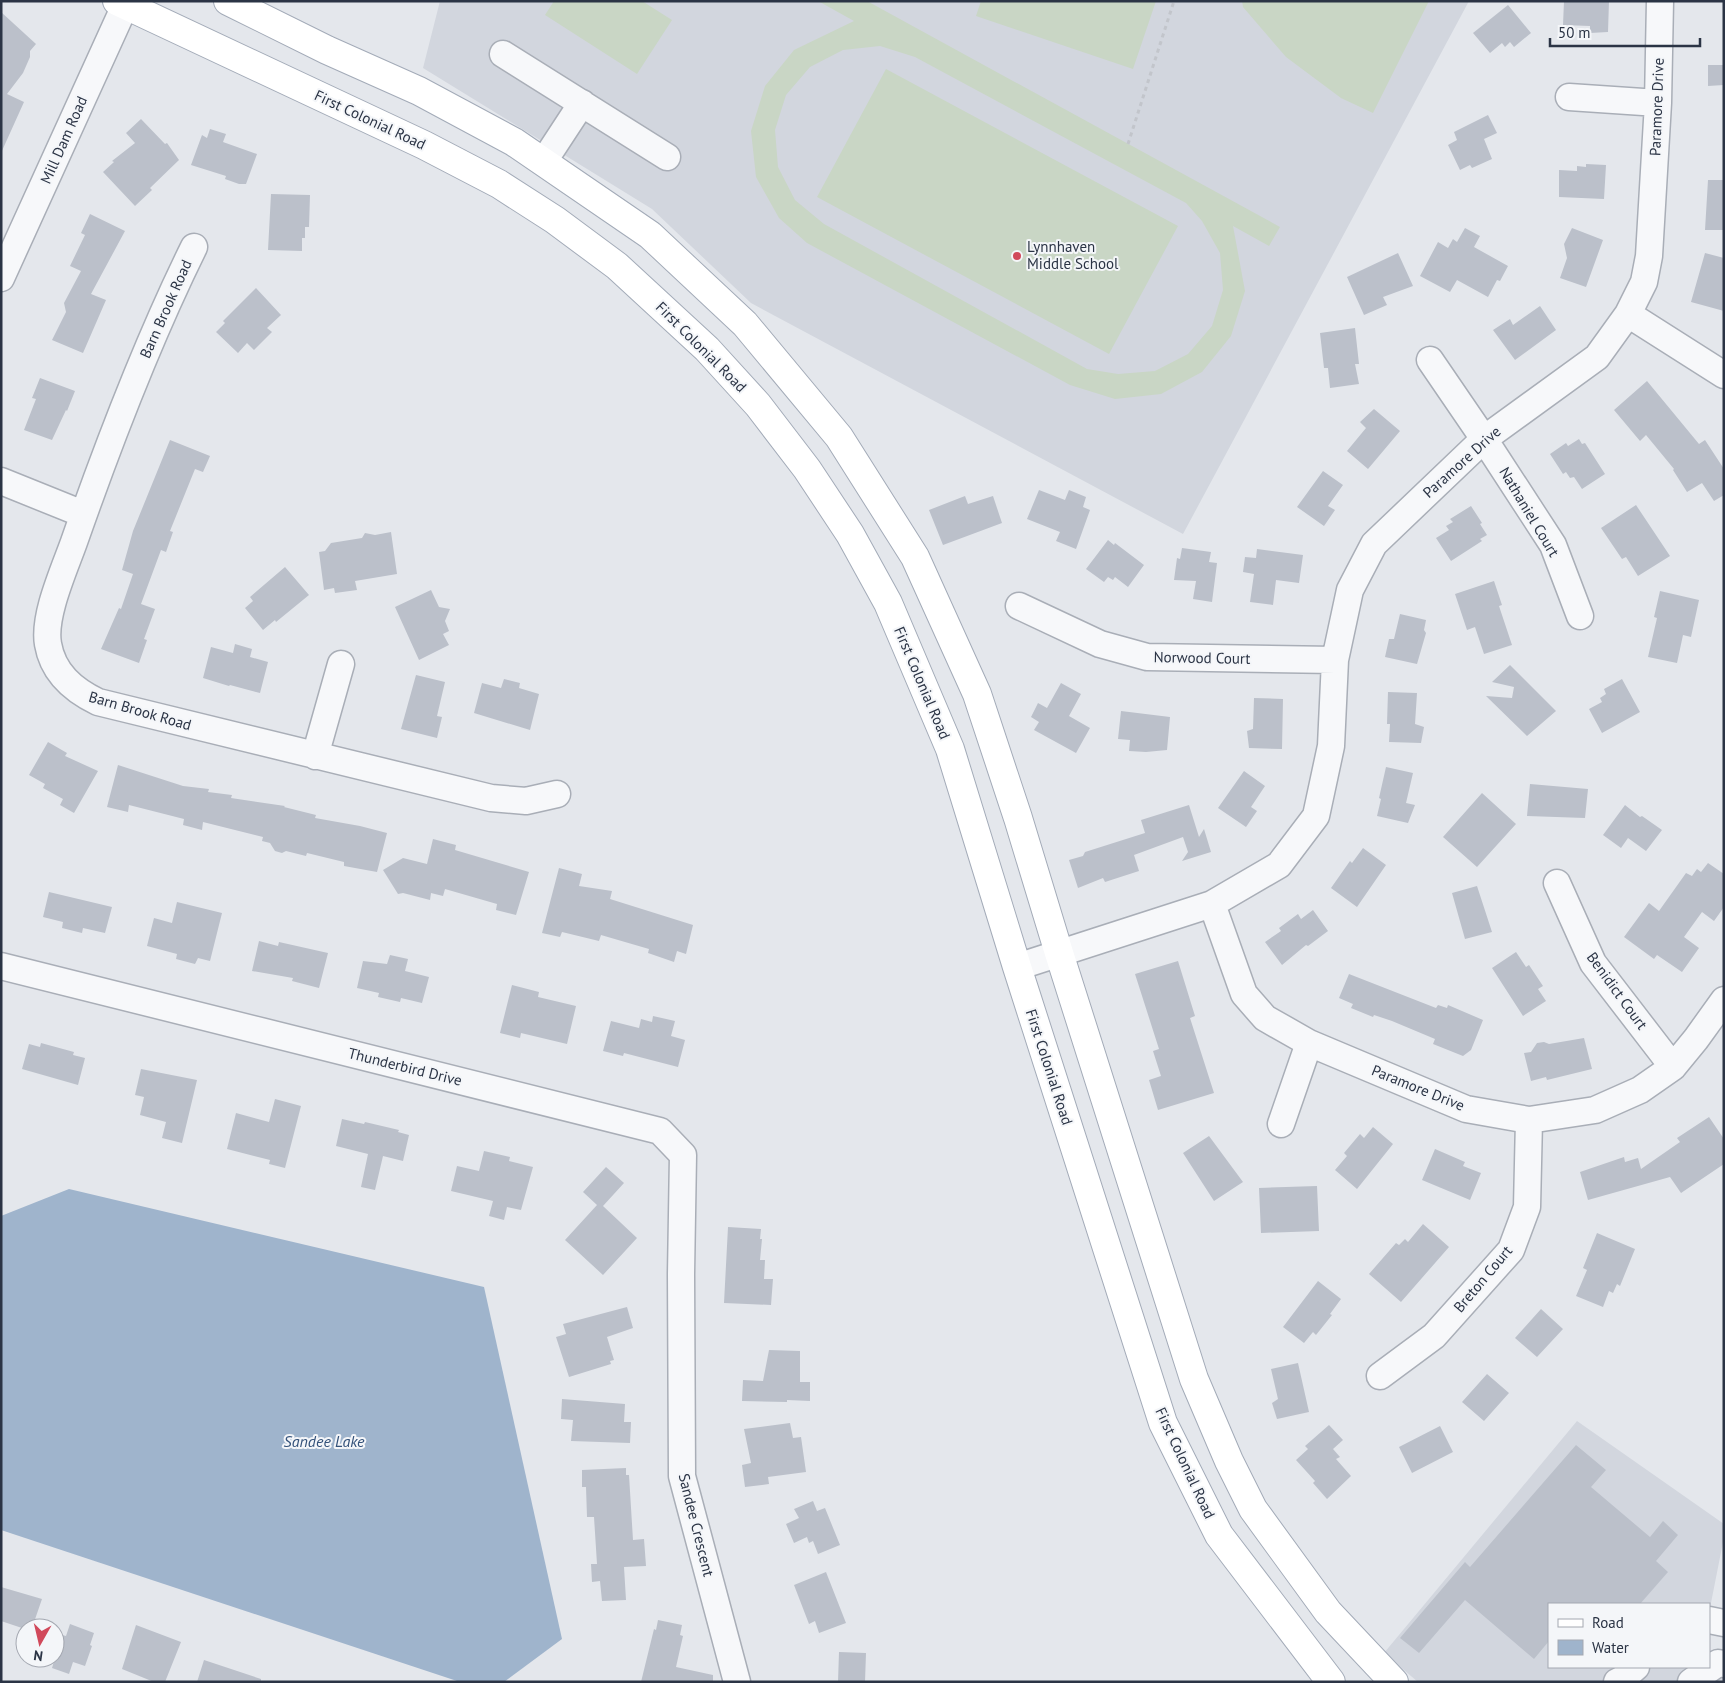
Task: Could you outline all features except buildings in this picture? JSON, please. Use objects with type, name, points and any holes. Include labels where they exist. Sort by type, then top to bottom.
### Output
[{"type":"main road","points":[[228,1],[327,50],[419,91],[514,142],[650,236],[745,324],[840,438],[915,557],[977,694],[1018,818],[1194,1379],[1229,1461],[1253,1509],[1328,1612],[1394,1682]]},
{"type":"main road","name":"First Colonial Road","points":[[123,3],[424,145],[499,184],[556,220],[617,266],[707,349],[758,405],[808,469],[850,534],[888,603],[950,749],[1017,967],[1163,1423],[1219,1535],[1332,1682]]},
{"type":"street","name":"Paramore Drive","points":[[1017,967],[1212,904],[1279,865],[1316,816],[1331,746],[1335,660],[1350,590],[1374,544],[1484,439],[1597,357],[1628,314],[1644,282],[1649,256],[1658,103],[1660,1]]},
{"type":"street","name":"Mill Dam Road","points":[[1,278],[123,3]]},
{"type":"street","points":[[503,54],[667,157]]},
{"type":"street","points":[[1569,98],[1658,103]]},
{"type":"street","points":[[544,161],[582,103]]},
{"type":"street","name":"Barn Brook Road","points":[[194,247],[134,380],[83,514],[55,595],[47,630],[48,645],[54,663],[67,682],[81,694],[98,702],[491,798],[526,801],[557,794]]},
{"type":"street","points":[[1628,314],[1724,375]]},
{"type":"street","name":"Nathaniel Court","points":[[1430,360],[1553,546],[1580,616]]},
{"type":"street","points":[[1,481],[83,514]]},
{"type":"street","name":"Norwood Court","points":[[1019,606],[1100,644],[1147,657],[1335,660]]},
{"type":"street","points":[[315,756],[341,664]]},
{"type":"street","name":"Benidict Court","points":[[1556,883],[1593,963],[1673,1067]]},
{"type":"street","name":"Paramore Drive","points":[[1212,904],[1244,994],[1265,1018],[1309,1043],[1466,1109],[1529,1120],[1595,1110],[1640,1090],[1673,1067],[1724,1000]]},
{"type":"street","name":"Thunderbird Drive","points":[[1,966],[660,1131],[683,1155],[681,1274]]},
{"type":"street","points":[[1281,1124],[1309,1043]]},
{"type":"street","name":"Breton Court","points":[[1380,1376],[1434,1336],[1511,1250],[1527,1207],[1529,1120]]},
{"type":"street","name":"Sandee Crescent","points":[[681,1274],[682,1476],[738,1682]]},
{"type":"street","points":[[1710,1620],[1724,1623]]},
{"type":"street","points":[[1710,1668],[1718,1662],[1724,1664]]},
{"type":"street","points":[[1616,1682],[1635,1668]]},
{"type":"street","points":[[1691,1682],[1710,1668]]},
{"type":"path","points":[[1128,144],[1174,1]]},
{"type":"shaded area","name":"Lynnhaven Middle School","points":[[440,1],[1469,1],[1183,534],[751,303],[652,209],[423,68]]},
{"type":"shaded area","points":[[1577,1421],[1724,1524],[1724,1537],[1710,1608],[1710,1603],[1548,1603],[1548,1668],[1710,1668],[1710,1650],[1724,1653],[1724,1682],[1418,1682],[1384,1653]]},
{"type":"green space","points":[[554,1],[642,1],[672,20],[637,74],[545,15]]},
{"type":"green space","points":[[818,1],[867,1],[1280,227],[1269,246],[1233,226],[1245,291],[1231,336],[1202,372],[1161,394],[1115,399],[1070,385],[807,243],[779,218],[756,177],[751,131],[765,86],[794,50],[854,21]],"holes":[[[880,46],[915,57],[1186,203],[1202,221],[1220,253],[1223,290],[1212,326],[1188,354],[1155,371],[1118,374],[1087,369],[824,224],[795,200],[778,167],[775,130],[786,95],[810,67],[843,50]]]},
{"type":"green space","points":[[981,1],[1156,1],[1133,69],[976,16]]},
{"type":"green space","points":[[1242,1],[1429,1],[1373,113],[1341,98],[1286,57],[1243,7]]},
{"type":"green space","points":[[886,69],[1178,226],[1109,354],[817,197]]},
{"type":"water","name":"Sandee Lake","points":[[69,1189],[484,1287],[562,1639],[504,1682],[460,1682],[1,1530],[1,1216]]},
{"type":"place","name":"Lynnhaven Middle School","points":[[1017,256]]}]
